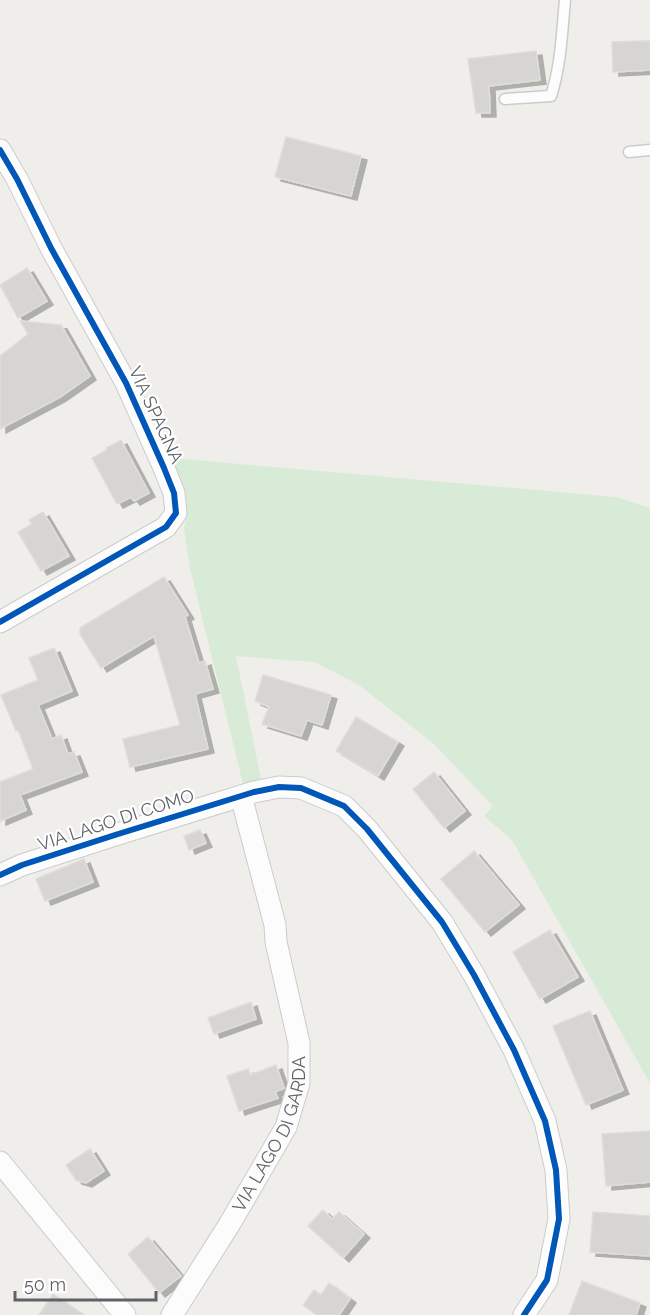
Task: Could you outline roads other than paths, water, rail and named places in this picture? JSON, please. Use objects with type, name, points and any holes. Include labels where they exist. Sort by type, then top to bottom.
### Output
[{"type":"street","name":"VIA SPAGNA","points":[[0,150],[51,248],[126,382],[174,493],[176,513],[166,527],[1,620]]},
{"type":"street","name":"VIA LAGO DI COMO","points":[[0,875],[32,862],[241,796],[279,787],[301,788],[344,806],[367,829],[442,922],[474,975],[514,1050],[545,1121],[556,1170],[559,1219],[547,1280],[524,1315]]},
{"type":"street","name":"VIA LAGO DI GARDA","points":[[172,1315],[229,1225],[286,1127],[299,1083],[299,1043],[276,942],[275,925],[241,796]]},
{"type":"street","points":[[0,1162],[125,1315]]},
{"type":"lane","points":[[505,99],[551,96],[557,72],[565,0]]},
{"type":"lane","points":[[629,152],[650,150]]}]
